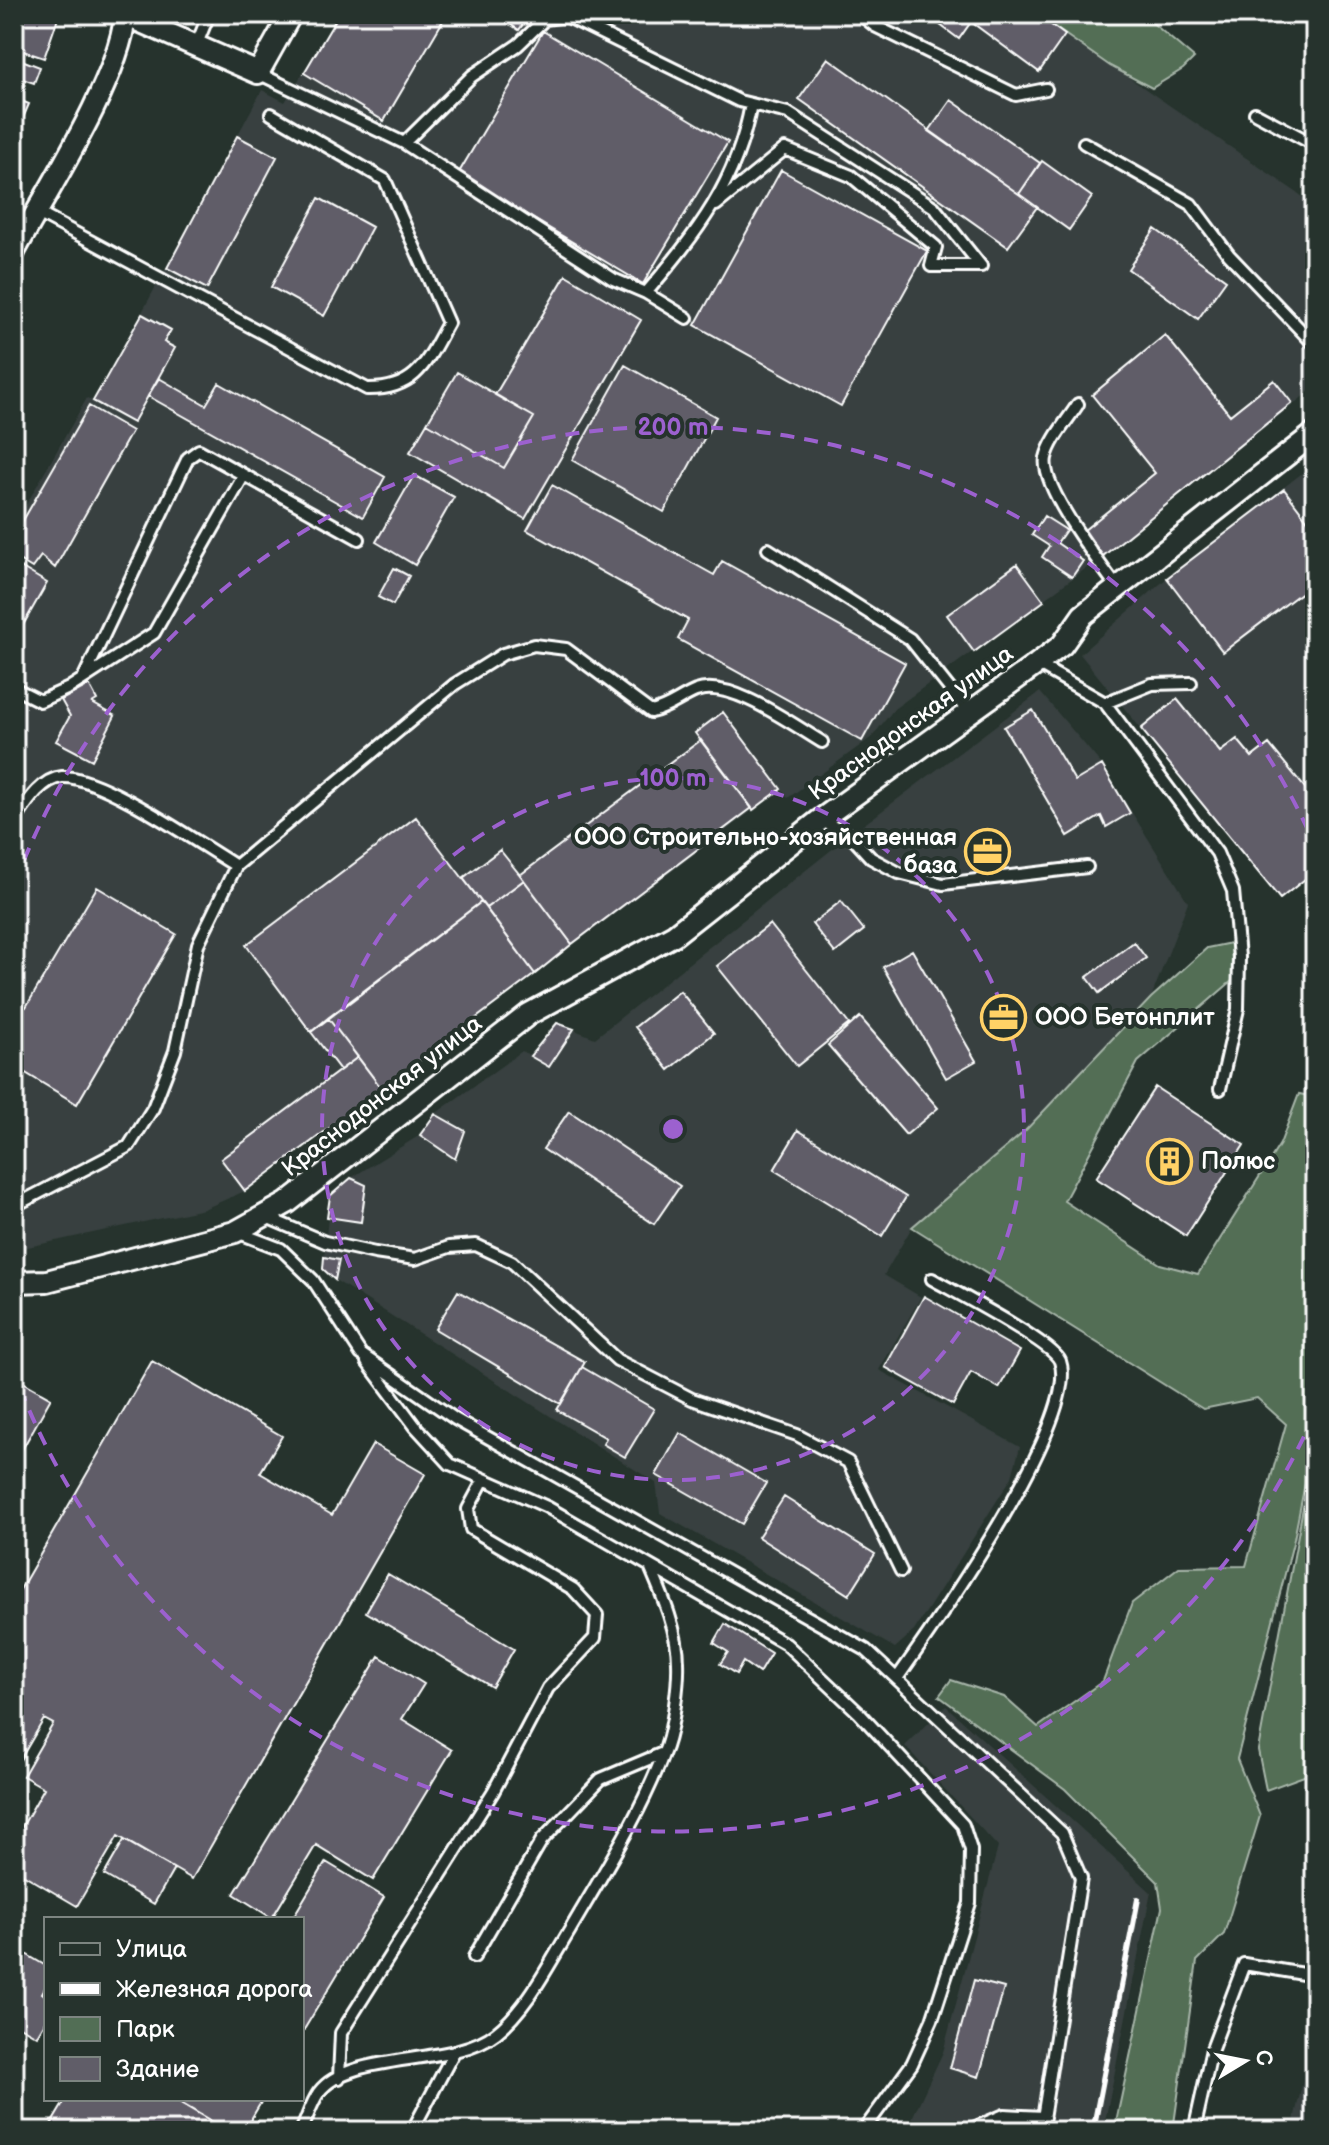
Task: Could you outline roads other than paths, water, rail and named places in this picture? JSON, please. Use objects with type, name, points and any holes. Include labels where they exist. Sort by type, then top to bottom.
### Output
[{"type":"street","points":[[14,252],[116,56],[124,15],[258,73],[291,14]]},
{"type":"street","name":"Краснодонская улица","points":[[14,1282],[47,1281],[235,1232],[287,1203],[529,1014],[674,935],[820,820],[1037,664],[1062,645],[1083,615],[1315,433]]},
{"type":"lane","points":[[196,46],[209,14]]},
{"type":"lane","points":[[860,14],[875,26],[1016,95],[1046,89]]},
{"type":"lane","points":[[404,143],[472,76],[518,45],[545,19],[566,16],[751,104],[788,113],[934,207],[981,266],[931,266],[936,247],[882,200],[851,176],[785,149],[716,205],[646,293]]},
{"type":"lane","points":[[258,73],[404,143],[613,279],[646,293],[687,318]]},
{"type":"lane","points":[[716,205],[745,140],[751,104]]},
{"type":"lane","points":[[1255,113],[1315,145]]},
{"type":"lane","points":[[36,212],[367,389],[390,389],[420,372],[448,323],[385,180],[271,114]]},
{"type":"lane","points":[[1084,143],[1191,204],[1229,255],[1315,345]]},
{"type":"lane","points":[[1078,404],[1047,454],[1046,468],[1051,485],[1117,587]]},
{"type":"lane","points":[[83,679],[188,458],[199,450],[359,539]]},
{"type":"lane","points":[[14,688],[40,701],[83,679],[154,633],[244,475]]},
{"type":"lane","points":[[768,549],[910,639],[968,712]]},
{"type":"lane","points":[[14,1206],[129,1146],[145,1121],[175,1051],[198,944],[236,866],[455,684],[503,654],[534,645],[566,649],[651,712],[668,709],[696,691],[718,687],[762,707],[822,742]]},
{"type":"lane","points":[[1037,664],[1105,703],[1217,853],[1233,891],[1239,957],[1238,1009],[1220,1089]]},
{"type":"lane","points":[[1105,703],[1152,684],[1191,683]]},
{"type":"lane","points":[[14,822],[42,786],[52,781],[61,777],[97,784],[236,866]]},
{"type":"lane","points":[[820,820],[850,835],[871,858],[899,873],[943,884],[1087,867]]},
{"type":"lane","points":[[264,1216],[315,1239],[375,1253],[415,1259],[449,1247],[476,1245],[512,1262],[617,1360],[692,1399],[797,1435],[848,1462],[901,1571]]},
{"type":"lane","points":[[235,1232],[281,1249],[313,1280],[361,1354],[415,1426],[450,1464],[547,1507],[786,1644],[859,1713],[963,1825],[971,1850],[970,1903],[932,2020],[912,2064],[863,2131]]},
{"type":"lane","points":[[898,1677],[929,1634],[1023,1483],[1064,1382],[1059,1358],[1030,1335],[932,1279]]},
{"type":"lane","points":[[361,1354],[478,1434],[866,1650],[1062,1833],[1081,1878],[1041,2131]]},
{"type":"lane","points":[[339,2078],[341,2033],[493,1792],[548,1688],[595,1638],[597,1615],[573,1589],[471,1529],[468,1509],[483,1481]]},
{"type":"lane","points":[[301,2131],[320,2091],[339,2078],[363,2068],[454,2052],[496,2034],[536,1987],[638,1815],[663,1753],[678,1661],[664,1600],[651,1569]]},
{"type":"lane","points":[[474,1957],[542,1840],[601,1779],[663,1753]]},
{"type":"lane","points":[[1194,2131],[1212,2049],[1244,1964],[1315,1976]]},
{"type":"lane","points":[[412,2131],[454,2052]]},
{"type":"lane","points":[[966,2131],[1004,2115],[1044,2117]]},
{"type":"railway","points":[[1093,2131],[1138,1899]]},
{"type":"place","name":"ООО Строительно-хозяйственная база","points":[[988,851]]},
{"type":"place","name":"ООО Бетонплит","points":[[1004,1017]]},
{"type":"place","name":"Полюс","points":[[1170,1161]]}]
